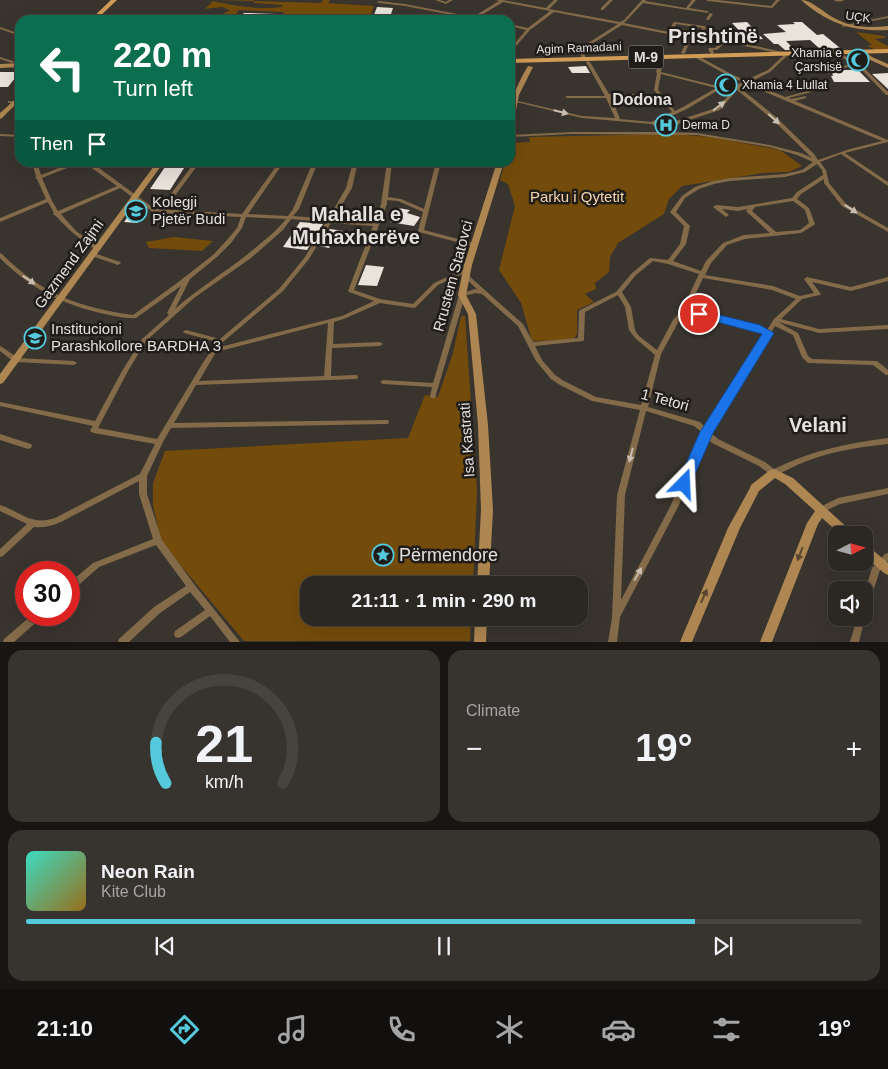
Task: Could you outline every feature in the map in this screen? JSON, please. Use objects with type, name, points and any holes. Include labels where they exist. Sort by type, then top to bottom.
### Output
[{"type":"main road","points":[[98,15],[114,0]]},
{"type":"main road","points":[[105,15],[121,0]]},
{"type":"main road","name":"Agim Ramadani","points":[[784,54],[841,55],[888,52]]},
{"type":"main road","name":"Agim Ramadani","points":[[515,64],[530,66],[586,60],[784,54],[864,54]]},
{"type":"main road","name":"Agim Ramadani","points":[[515,63],[763,55]]},
{"type":"street","points":[[437,0],[446,3],[451,0]]},
{"type":"street","points":[[515,45],[529,29],[549,12],[556,0]]},
{"type":"street","points":[[602,9],[611,0]]},
{"type":"street","points":[[687,9],[694,0]]},
{"type":"street","points":[[708,0],[772,7],[778,0]]},
{"type":"street","name":"UÇK","points":[[803,0],[843,26],[865,30],[888,28]]},
{"type":"street","points":[[836,0],[842,0]]},
{"type":"street","points":[[479,15],[500,1],[549,12],[619,24],[672,30]]},
{"type":"street","points":[[618,120],[608,96],[582,52],[586,46],[625,21],[643,1],[709,13],[704,26]]},
{"type":"street","points":[[379,2],[458,15]]},
{"type":"street","points":[[549,12],[558,10]]},
{"type":"street","points":[[571,15],[578,10]]},
{"type":"street","points":[[591,19],[598,13]]},
{"type":"street","points":[[843,26],[888,17]]},
{"type":"street","points":[[667,132],[678,122],[718,109],[746,81],[769,71],[784,54],[701,34],[670,34],[676,23],[704,27],[701,34]]},
{"type":"street","points":[[515,26],[529,29]]},
{"type":"street","points":[[683,54],[696,26]]},
{"type":"street","points":[[0,28],[15,33]]},
{"type":"street","points":[[712,52],[710,50],[716,49],[726,40]]},
{"type":"street","points":[[864,54],[888,66]]},
{"type":"street","points":[[841,55],[855,64],[888,94]]},
{"type":"street","points":[[697,57],[746,81],[888,142]]},
{"type":"street","points":[[0,58],[15,63]]},
{"type":"street","points":[[661,58],[656,90],[674,112]]},
{"type":"street","points":[[0,64],[12,62]]},
{"type":"street","points":[[0,64],[15,64]]},
{"type":"street","points":[[829,73],[828,70],[855,64]]},
{"type":"street","points":[[515,98],[530,66]]},
{"type":"street","points":[[658,72],[718,88],[736,90],[780,124],[817,162],[824,170],[833,192],[844,205],[886,228]]},
{"type":"street","points":[[652,123],[718,88]]},
{"type":"street","points":[[786,98],[817,89]]},
{"type":"street","points":[[567,97],[636,95]]},
{"type":"street","points":[[792,100],[804,96]]},
{"type":"street","points":[[0,112],[15,102]]},
{"type":"street","points":[[0,117],[15,102]]},
{"type":"street","points":[[515,105],[582,116],[652,123],[667,132]]},
{"type":"street","points":[[515,136],[667,132],[697,134],[745,140],[787,150],[817,162]]},
{"type":"street","points":[[0,135],[15,136]]},
{"type":"street","points":[[669,262],[683,244],[687,226],[673,212],[685,194],[691,189],[711,183],[797,174],[817,162],[842,153],[888,142]]},
{"type":"street","points":[[842,153],[888,184]]},
{"type":"street","points":[[35,167],[38,178],[56,214],[96,252],[118,263]]},
{"type":"street","points":[[38,178],[67,167]]},
{"type":"street","name":"Gazmend Zajmi","points":[[0,381],[156,167]]},
{"type":"street","points":[[172,196],[194,167]]},
{"type":"street","points":[[0,255],[12,269],[61,300],[90,311],[134,317],[221,252],[244,223],[244,216],[278,167]]},
{"type":"street","points":[[159,442],[94,430],[134,353],[144,340],[168,316],[217,278],[249,257],[282,230],[291,218],[314,167]]},
{"type":"street","points":[[236,642],[191,588],[158,541],[143,494],[143,476],[159,442],[214,351],[221,341],[270,300],[291,279],[330,221],[349,188],[355,167]]},
{"type":"street","points":[[389,167],[385,198],[351,291],[379,302],[414,306],[436,284],[466,273]]},
{"type":"street","points":[[438,167],[420,229],[423,234],[475,245]]},
{"type":"street","name":"Rrustem Statovci","points":[[433,396],[462,295],[466,273],[499,167]]},
{"type":"street","points":[[95,168],[154,211],[291,218],[375,225]]},
{"type":"street","points":[[726,216],[716,208],[738,209],[794,199],[810,185],[825,176]]},
{"type":"street","points":[[56,214],[121,186]]},
{"type":"street","points":[[385,198],[399,200],[425,211]]},
{"type":"street","points":[[612,642],[616,618],[621,495],[658,354],[676,320],[686,309],[708,262],[730,240],[802,231],[812,224],[807,209],[794,199]]},
{"type":"street","points":[[0,220],[48,200]]},
{"type":"street","points":[[753,206],[749,211],[775,234]]},
{"type":"street","points":[[530,344],[581,340],[582,311],[619,291],[634,274],[652,259],[669,262],[701,275],[773,288],[800,298]]},
{"type":"street","name":"1 Tetori","points":[[466,273],[521,326],[544,368],[553,377],[572,390],[594,399],[643,408],[697,424],[715,441],[789,481],[838,526]]},
{"type":"street","points":[[168,316],[189,276]]},
{"type":"street","points":[[616,618],[675,506],[707,432],[775,321],[800,298],[818,294],[806,279],[851,289],[888,279]]},
{"type":"street","points":[[462,295],[475,291],[484,292]]},
{"type":"street","points":[[619,291],[630,312],[632,330],[637,337],[658,354]]},
{"type":"street","name":"Isa Kastrati","points":[[462,295],[472,314],[483,425],[487,510],[483,576]]},
{"type":"street","points":[[214,351],[331,321],[379,302]]},
{"type":"street","points":[[686,309],[712,319],[756,327],[768,333]]},
{"type":"street","points":[[327,378],[331,321]]},
{"type":"street","points":[[775,321],[819,331],[888,327]]},
{"type":"street","points":[[775,321],[796,334],[805,357],[810,361],[876,363],[888,373]]},
{"type":"street","points":[[186,332],[221,341]]},
{"type":"street","points":[[329,346],[380,344]]},
{"type":"street","points":[[0,348],[16,360],[74,363]]},
{"type":"street","points":[[195,382],[355,377]]},
{"type":"street","points":[[383,382],[436,385]]},
{"type":"street","points":[[0,404],[97,424]]},
{"type":"street","points":[[169,426],[385,422]]},
{"type":"street","points":[[0,437],[28,446]]},
{"type":"street","points":[[686,642],[734,528],[755,488],[774,473],[790,464],[831,449],[888,441]]},
{"type":"street","points":[[0,508],[14,513],[31,524],[52,523],[143,476]]},
{"type":"street","points":[[766,642],[812,523],[821,510],[838,501],[888,491]]},
{"type":"street","points":[[0,554],[31,524]]},
{"type":"street","points":[[80,579],[96,565],[158,541]]},
{"type":"street","points":[[873,555],[885,563],[873,588]]},
{"type":"street","points":[[122,642],[157,610],[191,588]]},
{"type":"street","points":[[178,634],[210,611]]},
{"type":"street","points":[[7,642],[25,626]]},
{"type":"street","points":[[480,642],[481,626]]},
{"type":"street","points":[[854,642],[859,626]]},
{"type":"green space","points":[[219,0],[254,0],[254,1]]},
{"type":"green space","points":[[323,0],[330,0],[328,3],[374,6],[371,15],[282,15],[284,12],[239,10],[235,15],[223,14],[230,10],[222,7],[205,9],[213,1],[255,8],[273,8],[283,5],[254,3],[254,1],[321,3]]},
{"type":"green space","points":[[856,32],[884,36],[886,38],[875,39],[888,46],[888,50],[876,50],[867,46],[872,45]]},
{"type":"green space","name":"Parku i Qytetit","points":[[670,134],[711,137],[780,150],[802,166],[789,172],[763,173],[682,186],[669,199],[664,214],[618,243],[610,257],[609,272],[595,283],[596,289],[585,294],[594,302],[577,310],[577,334],[573,340],[532,341],[521,303],[499,270],[515,206],[508,184],[500,180],[504,167],[515,167],[515,143],[530,142],[529,137]]},
{"type":"green space","points":[[174,237],[213,241],[202,251],[149,248],[146,242]]},
{"type":"green space","points":[[461,316],[465,316],[477,491],[473,576],[300,576],[300,626],[471,626],[470,641],[244,641],[162,543],[153,506],[153,483],[165,451],[408,438],[425,395],[438,397],[453,353]]},
{"type":"building","points":[[377,7],[393,8],[391,15],[374,15]]},
{"type":"building","points":[[244,13],[276,14],[275,15],[242,15]]},
{"type":"building","points":[[747,22],[763,39],[748,40],[732,23]]},
{"type":"building","points":[[793,22],[802,22],[817,35],[823,34],[840,48],[820,49],[810,40],[786,41],[795,50],[785,50],[778,44],[774,44],[763,34],[786,32],[777,25],[795,24]]},
{"type":"building","points":[[586,66],[590,73],[572,73],[568,67]]},
{"type":"building","points":[[858,70],[870,82],[834,82],[831,76],[833,76],[832,73]]},
{"type":"building","points":[[0,72],[15,72],[15,78],[8,87],[0,87]]},
{"type":"building","points":[[888,73],[888,89],[872,74]]},
{"type":"building","points":[[165,167],[184,168],[170,190],[150,189]]},
{"type":"building","points":[[137,204],[146,210],[137,223],[124,222]]},
{"type":"building","points":[[398,208],[410,210],[407,213],[420,217],[414,226],[390,222]]},
{"type":"building","points":[[300,222],[323,224],[307,250],[283,247]]},
{"type":"building","points":[[330,229],[364,234],[359,242],[335,239],[329,248],[319,246]]},
{"type":"building","points":[[366,265],[384,267],[377,286],[358,285]]},
{"type":"place","name":"Xhamia e Çarshisë","points":[[858,60]]},
{"type":"place","name":"Xhamia 4 Llullat","points":[[726,85]]},
{"type":"place","name":"Derma D","points":[[666,125]]},
{"type":"place","name":"Kolegji Pjetër Budi","points":[[136,211]]},
{"type":"place","name":"Institucioni Parashkollore BARDHA 3","points":[[35,338]]},
{"type":"place","name":"Përmendore","points":[[383,555]]},
{"type":"district","name":"Prishtinë","points":[[713,36]]},
{"type":"district","name":"Dodona","points":[[642,99]]},
{"type":"district","name":"Mahalla e Muhaxherëve","points":[[356,226]]},
{"type":"district","name":"Velani","points":[[818,425]]},
{"type":"route","points":[[684,484],[707,432],[768,333],[756,327],[712,319],[699,314]]}]
